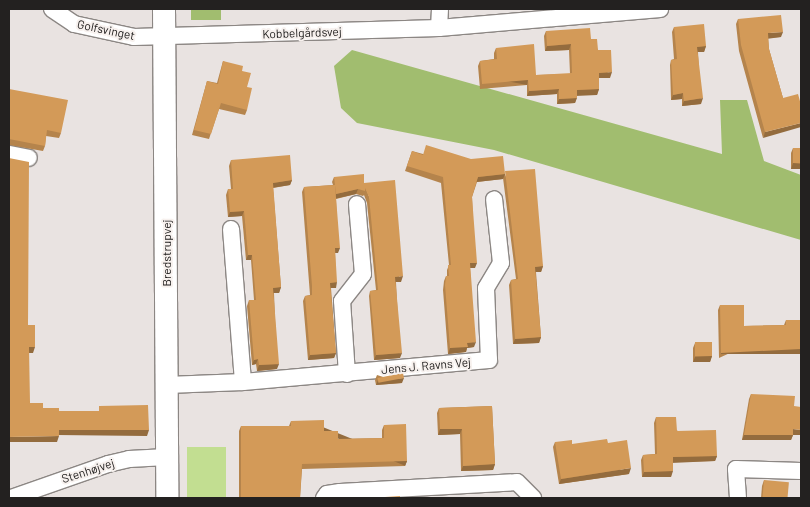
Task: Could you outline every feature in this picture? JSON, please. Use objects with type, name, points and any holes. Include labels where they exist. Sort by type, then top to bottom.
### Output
[{"type":"street","name":"Golfsvinget","points":[[52,9],[74,24],[94,30],[134,37],[165,37]]},
{"type":"street","name":"Bredstrupvej","points":[[164,9],[168,385],[167,498]]},
{"type":"street","points":[[439,28],[440,9]]},
{"type":"street","name":"Kobbelgårdsvej","points":[[165,37],[439,28],[660,9]]},
{"type":"street","points":[[9,154],[29,158]]},
{"type":"street","name":"Jens J. Ravns Vej","points":[[168,385],[243,382],[347,374],[489,360],[486,288],[501,263],[494,198]]},
{"type":"street","points":[[347,374],[342,301],[363,274],[357,204]]},
{"type":"street","points":[[231,229],[243,382]]},
{"type":"street","name":"Stenhøjvej","points":[[11,498],[129,458],[167,457]]},
{"type":"street","points":[[738,498],[736,469],[801,471]]},
{"type":"street","points":[[324,498],[327,494],[334,493],[517,482],[533,498]]},
{"type":"green space","points":[[191,9],[221,9],[221,20],[191,20]]},
{"type":"green space","points":[[352,50],[722,154],[720,100],[747,100],[764,161],[801,175],[801,240],[494,150],[357,123],[341,108],[334,66]]},
{"type":"green space","points":[[187,447],[226,447],[226,498],[187,498]]},
{"type":"building","points":[[781,15],[783,32],[768,33],[769,49],[783,98],[798,94],[801,105],[801,123],[765,132],[741,45],[738,19]]},
{"type":"building","points":[[704,24],[706,46],[697,47],[703,98],[684,101],[683,93],[673,95],[671,60],[677,59],[674,27]]},
{"type":"building","points":[[590,28],[591,39],[597,39],[598,50],[611,50],[612,72],[599,73],[599,89],[577,90],[577,98],[559,99],[559,89],[529,91],[528,80],[482,84],[480,61],[497,59],[496,48],[534,44],[536,75],[572,73],[571,44],[547,46],[546,31]]},
{"type":"building","points":[[223,61],[243,66],[242,71],[251,73],[247,87],[252,88],[247,110],[221,103],[211,134],[194,130],[207,81],[218,84]]},
{"type":"building","points":[[9,89],[68,100],[61,133],[47,130],[45,146],[9,139]]},
{"type":"building","points":[[426,145],[471,159],[503,156],[505,174],[478,177],[472,197],[477,263],[470,263],[476,342],[467,343],[468,347],[450,348],[445,285],[446,276],[449,276],[448,265],[451,265],[443,177],[407,166],[412,151],[423,155]]},
{"type":"building","points":[[793,148],[801,148],[801,163],[793,163]]},
{"type":"building","points":[[290,155],[292,180],[273,183],[281,287],[273,288],[279,364],[259,365],[258,359],[254,360],[249,300],[256,300],[252,255],[248,255],[244,211],[230,212],[228,189],[233,189],[231,160]]},
{"type":"building","points":[[9,158],[29,162],[28,325],[35,325],[35,347],[29,347],[30,403],[43,403],[43,408],[59,408],[59,411],[99,411],[99,406],[148,405],[149,430],[59,430],[59,436],[9,437]]},
{"type":"building","points":[[535,169],[543,266],[535,267],[541,337],[515,339],[511,280],[518,279],[505,171]]},
{"type":"building","points":[[364,174],[364,183],[395,180],[403,276],[395,277],[402,353],[376,355],[370,291],[378,290],[369,197],[365,188],[365,191],[358,189],[336,194],[334,177]]},
{"type":"building","points":[[335,185],[340,248],[335,248],[337,282],[330,283],[336,353],[310,355],[305,296],[312,295],[312,286],[304,187]]},
{"type":"building","points":[[720,305],[744,305],[744,326],[786,325],[786,320],[801,320],[801,349],[721,353]]},
{"type":"building","points":[[695,342],[712,342],[712,356],[695,356]]},
{"type":"building","points":[[403,373],[404,378],[378,383],[377,378]]},
{"type":"building","points":[[751,394],[795,396],[794,406],[801,407],[801,430],[793,429],[793,435],[744,435]]},
{"type":"building","points":[[492,406],[495,464],[463,466],[462,429],[440,429],[439,408]]},
{"type":"building","points":[[656,417],[676,417],[677,431],[716,430],[717,456],[673,457],[673,471],[644,472],[643,455],[657,454]]},
{"type":"building","points":[[324,420],[324,431],[338,431],[338,439],[384,438],[384,425],[406,424],[407,461],[302,464],[300,498],[241,498],[241,426],[291,426],[291,421]]},
{"type":"building","points":[[607,439],[608,443],[627,440],[631,468],[561,479],[555,442],[572,440],[572,444]]},
{"type":"building","points":[[764,480],[789,482],[788,498],[762,498]]},
{"type":"building","points":[[400,496],[400,498],[385,498],[385,497]]}]
